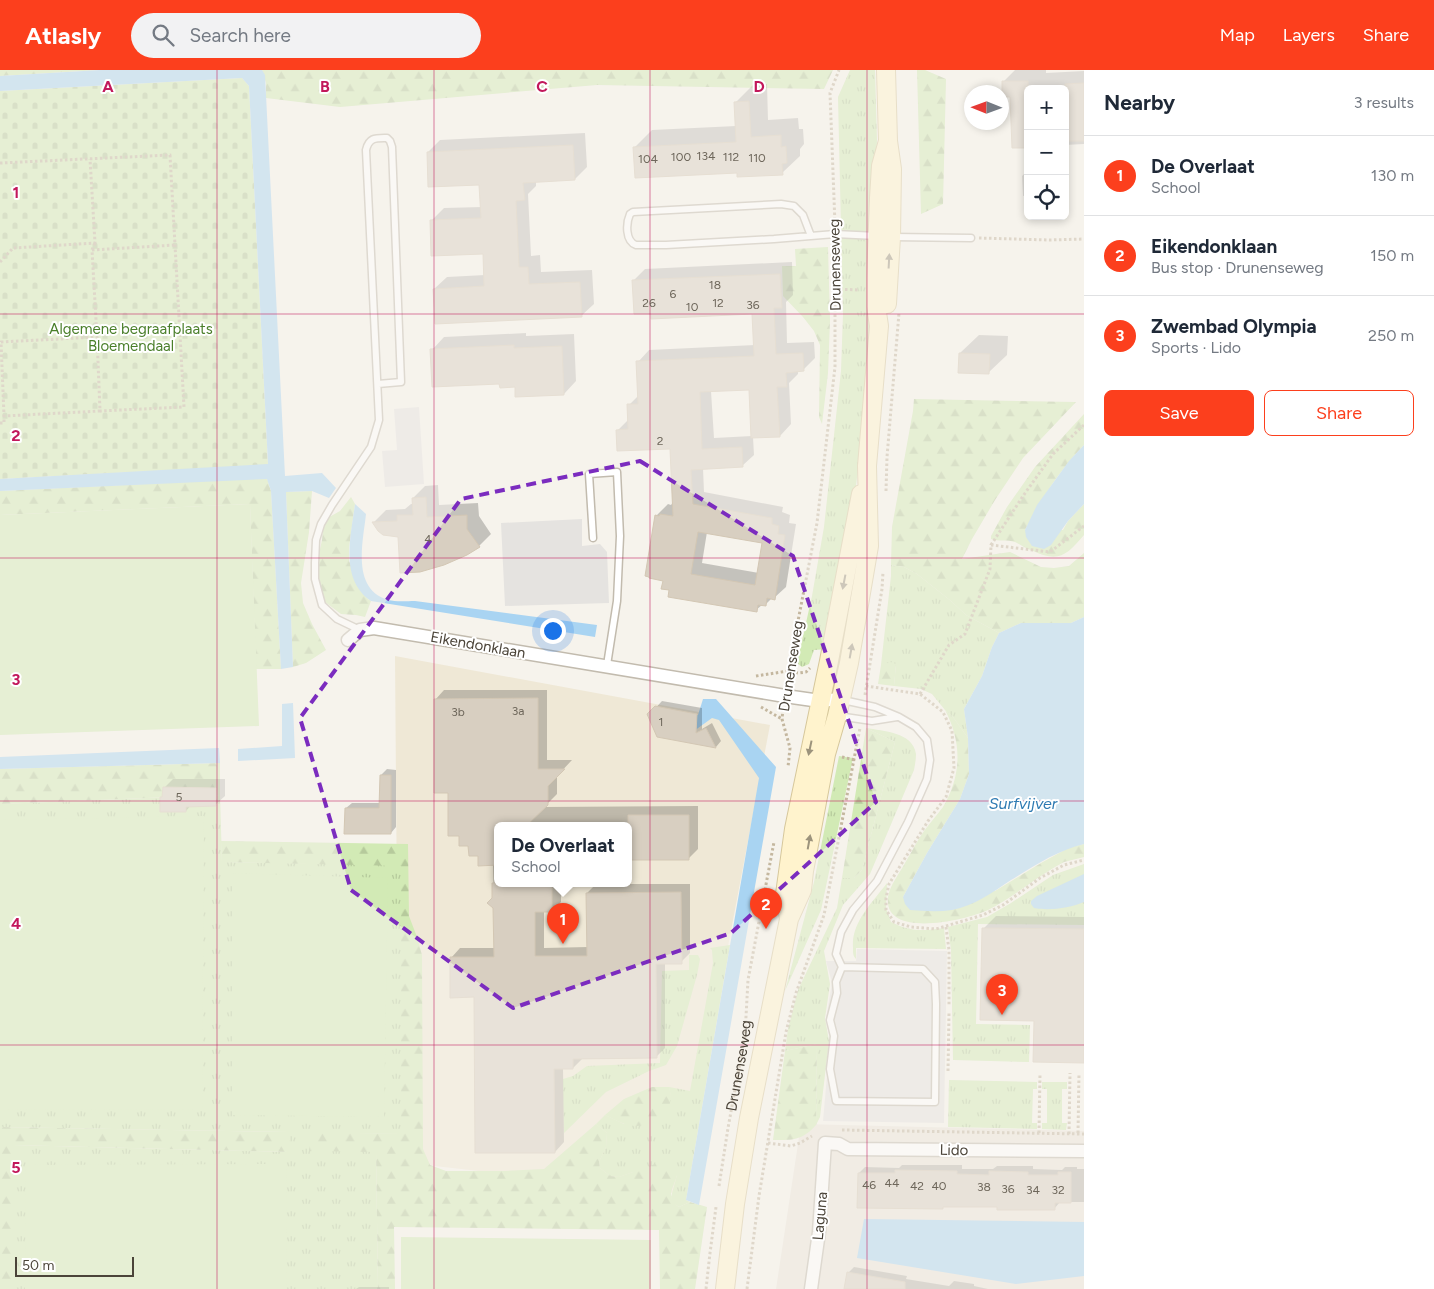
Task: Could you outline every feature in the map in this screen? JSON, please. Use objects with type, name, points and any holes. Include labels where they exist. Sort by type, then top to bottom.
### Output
[{"type":"street","name":"Drunenseweg","points":[[726,1289],[735,1204],[749,1118],[788,919],[802,890],[826,754],[849,663],[869,546],[868,466],[879,326],[886,306],[884,237],[892,169],[888,141],[886,70]]},
{"type":"street","name":"Drunenseweg","points":[[788,919],[785,894],[794,829],[868,466]]},
{"type":"street","name":"Eikendonklaan","points":[[360,630],[374,628],[559,659],[607,665],[785,696],[820,700]]},
{"type":"street","points":[[348,640],[360,630]]},
{"type":"street","points":[[820,700],[838,707]]},
{"type":"street","name":"Lido","points":[[821,1139],[839,1144],[848,1149],[1084,1151]]},
{"type":"street","name":"Laguna","points":[[811,1289],[819,1232],[821,1139]]},
{"type":"lane","points":[[360,630],[336,619],[322,605],[315,579],[316,540],[328,511],[371,447],[380,420],[378,384],[366,150],[372,140],[387,138],[392,147],[401,382],[378,384]]},
{"type":"lane","points":[[810,236],[803,215],[794,206],[781,204],[633,212],[628,218],[629,240],[636,245],[666,245],[810,236],[835,234],[884,237],[971,238]]},
{"type":"lane","points":[[593,538],[589,474],[617,472],[620,536],[617,601],[607,665]]},
{"type":"lane","points":[[838,707],[864,704],[899,717],[916,727],[927,740],[930,760],[928,778],[908,822],[877,881],[853,910],[841,932],[836,954],[842,967],[836,982],[837,993],[830,1020],[834,1036],[830,1069],[836,1101],[935,1102],[935,982],[923,969],[842,967]]},
{"type":"lane","points":[[838,707],[862,720],[872,721],[899,717]]},
{"type":"path","name":"Drunenseweg","points":[[787,773],[790,748],[782,719],[817,523],[835,367],[835,234],[830,92],[839,70]]},
{"type":"path","points":[[0,164],[170,155],[184,407],[4,416]]},
{"type":"path","points":[[90,159],[95,243],[92,250],[100,411]]},
{"type":"path","points":[[971,238],[1084,239]]},
{"type":"path","points":[[0,262],[13,248],[95,243]]},
{"type":"path","points":[[92,250],[175,246]]},
{"type":"path","points":[[0,423],[4,423],[4,416],[0,342],[97,337]]},
{"type":"path","points":[[920,694],[949,645],[965,634],[990,569],[991,546],[1053,454],[1084,424]]},
{"type":"path","points":[[991,546],[1050,552],[1084,526]]},
{"type":"path","points":[[864,704],[866,686],[920,694],[944,712],[952,731],[954,768],[946,797],[928,821],[889,884],[886,910],[894,922],[911,927],[936,929],[974,918],[1003,905],[1040,878],[1064,865],[1084,860]]},
{"type":"path","points":[[747,1289],[786,1032],[796,993],[824,915],[862,720]]},
{"type":"path","name":"Drunenseweg","points":[[718,1196],[745,1035],[748,980],[774,840]]},
{"type":"path","points":[[1039,1133],[1040,1073]]},
{"type":"path","points":[[1078,1133],[1079,1073]]},
{"type":"path","points":[[1069,1134],[1070,1074]]},
{"type":"path","points":[[839,1130],[1084,1134]]},
{"type":"path","points":[[768,1143],[791,1146],[821,1139]]},
{"type":"path","points":[[706,1289],[717,1205]]},
{"type":"highlighted area","points":[[640,461],[793,556],[876,802],[731,933],[513,1008],[351,890],[300,718],[461,499]]},
{"type":"shaded area","points":[[419,407],[424,484],[385,487],[382,451],[397,450],[394,409]]},
{"type":"shaded area","points":[[582,519],[582,546],[600,544],[607,552],[609,603],[505,606],[501,523]]},
{"type":"shaded area","points":[[395,656],[770,725],[681,1194],[399,1162]]},
{"type":"shaded area","points":[[857,949],[947,951],[944,1123],[823,1121],[830,1041],[826,1019],[832,983],[826,961],[856,961]]},
{"type":"shaded area","points":[[801,1124],[1084,1131],[1084,1289],[776,1289]]},
{"type":"green space","points":[[0,70],[100,70],[0,76]]},
{"type":"green space","points":[[262,70],[833,70],[824,89],[597,85],[340,107],[266,98],[266,83]]},
{"type":"green space","points":[[850,70],[875,70],[877,140],[872,248],[870,364],[856,486],[826,649],[814,650],[809,664],[802,667],[797,663],[812,596],[824,527],[841,371],[843,314],[838,97]]},
{"type":"green space","points":[[917,70],[925,70],[946,79],[943,204],[921,214]]},
{"type":"green space","name":"Algemene begraafplaats Bloemendaal","points":[[242,78],[249,86],[268,465],[0,479],[0,91]]},
{"type":"green space","points":[[828,247],[830,321],[828,373],[822,424],[819,417],[820,345],[814,331],[783,296],[782,266],[796,266],[795,249]]},
{"type":"green space","points":[[914,399],[1076,402],[1023,458],[995,500],[962,559],[1010,552],[1041,567],[1054,568],[1069,566],[1084,553],[1084,617],[1071,623],[1021,623],[999,633],[966,615],[917,574],[904,567],[891,565],[892,527]]},
{"type":"green space","points":[[1084,414],[1084,445],[1052,485],[1025,530],[1063,530],[1068,521],[1084,504],[1084,535],[1073,548],[1062,555],[1056,556],[1042,555],[1012,541],[991,539],[1007,507],[1035,467]]},
{"type":"green space","points":[[267,478],[271,491],[281,669],[256,669],[250,504],[0,515],[0,491]]},
{"type":"green space","points":[[312,491],[309,532],[301,583],[303,603],[326,650],[306,663],[293,667],[286,492]]},
{"type":"green space","points":[[351,497],[355,504],[349,561],[368,599],[371,601],[365,617],[341,614],[325,602],[320,586],[317,563],[324,520],[340,511]]},
{"type":"green space","points":[[250,504],[259,726],[0,735],[0,515]]},
{"type":"green space","points":[[891,565],[904,567],[917,574],[966,615],[999,633],[982,676],[964,709],[968,738],[953,717],[932,694],[921,689],[894,686],[896,664],[881,665]]},
{"type":"green space","points":[[891,662],[896,664],[894,686],[878,684],[881,665]]},
{"type":"green space","points":[[945,710],[953,717],[968,738],[969,774],[960,799],[903,897],[995,891],[1070,847],[1084,844],[1084,857],[1064,862],[988,910],[946,922],[912,923],[899,919],[890,910],[888,897],[893,884],[919,839],[943,807],[954,783],[958,758],[957,746],[951,722]]},
{"type":"green space","points":[[866,728],[896,734],[909,741],[914,747],[916,754],[914,770],[870,874],[843,905],[824,951],[830,984],[825,1018],[829,1041],[820,1117],[816,1125],[817,1044],[785,1051],[788,1029],[798,990],[837,908],[842,878],[854,878],[862,870],[895,742]]},
{"type":"green space","points":[[866,728],[895,742],[862,870],[854,878],[842,878]]},
{"type":"green space","points":[[839,756],[853,758],[821,910],[785,991],[814,882]]},
{"type":"green space","points":[[220,763],[220,795],[0,804],[0,769]]},
{"type":"green space","points":[[220,795],[222,862],[401,865],[401,1134],[310,1133],[310,1151],[376,1151],[378,1289],[13,1289],[13,1145],[289,1152],[289,1132],[0,1127],[0,804]]},
{"type":"green space","points":[[204,816],[202,1110],[0,1109],[0,820]]},
{"type":"green space","points":[[221,841],[408,844],[409,916],[422,955],[423,1149],[430,1165],[446,1171],[544,1169],[596,1124],[607,1133],[606,1147],[599,1162],[600,1168],[610,1176],[619,1177],[661,1162],[671,1167],[677,1175],[671,1196],[672,1200],[679,1207],[690,1202],[707,1207],[695,1289],[660,1289],[659,1230],[394,1227],[395,1289],[378,1289],[376,1152],[309,1151],[310,1132],[401,1134],[401,866],[222,862]]},
{"type":"green space","points":[[1084,864],[1084,925],[978,924],[976,1024],[1030,1025],[1029,1062],[953,1060],[951,950],[948,927],[987,917],[1053,875]]},
{"type":"green space","points":[[232,873],[388,878],[384,1117],[232,1115]]},
{"type":"green space","points":[[887,883],[886,908],[891,922],[904,928],[917,930],[944,928],[946,949],[856,948],[856,959],[853,950],[855,930],[864,913]]},
{"type":"green space","points":[[730,945],[686,1200],[690,1202],[679,1207],[672,1202],[671,1197],[677,1175],[633,1172],[619,1177],[610,1176],[600,1168],[599,1162],[606,1147],[607,1133],[596,1124],[605,1115],[624,1124],[671,1096],[669,1087],[690,1091],[713,963],[712,950],[710,948]]},
{"type":"green space","points":[[689,955],[698,955],[700,959],[697,975],[677,1046],[666,1065],[649,1071],[606,1092],[564,1133],[563,1079],[573,1076],[587,1066],[660,1063],[662,971],[689,970]]},
{"type":"green space","points":[[817,1044],[816,1125],[801,1137],[773,1140],[785,1051]]},
{"type":"green space","points":[[949,1080],[1037,1082],[1037,1089],[1033,1089],[1032,1123],[1037,1123],[1037,1129],[948,1127]]},
{"type":"green space","points":[[1042,1082],[1067,1082],[1067,1089],[1062,1089],[1062,1123],[1067,1123],[1066,1130],[1042,1129],[1042,1123],[1047,1123],[1047,1089],[1042,1089]]},
{"type":"green space","points":[[652,1087],[669,1087],[671,1095],[668,1113],[650,1123],[637,1126],[623,1123],[605,1115],[624,1099]]},
{"type":"green space","points":[[0,1127],[290,1132],[289,1152],[13,1145],[13,1289],[0,1289]]},
{"type":"green space","points":[[286,1164],[287,1289],[25,1289],[26,1165]]},
{"type":"green space","points":[[401,1237],[651,1240],[651,1289],[401,1289]]},
{"type":"water","points":[[100,70],[262,70],[265,75],[285,476],[322,473],[336,488],[329,498],[312,491],[286,492],[293,667],[281,669],[271,491],[267,479],[0,491],[0,479],[268,464],[249,86],[242,78],[0,91],[0,76]]},
{"type":"water","points":[[1084,445],[1084,504],[1068,521],[1051,545],[1044,549],[1032,546],[1026,537],[1025,530],[1037,505],[1069,461]]},
{"type":"water","points":[[355,504],[366,514],[362,563],[364,575],[369,586],[376,594],[391,601],[415,601],[597,625],[595,637],[371,601],[361,592],[354,581],[351,569],[350,543]]},
{"type":"water","name":"Surfvijver","points":[[1084,617],[1084,844],[1046,859],[983,898],[968,905],[947,911],[910,910],[905,904],[903,897],[960,799],[969,774],[968,738],[964,709],[982,676],[999,633],[1021,623],[1071,623]]},
{"type":"water","points":[[703,699],[716,699],[776,767],[699,1205],[686,1200],[759,778],[719,720],[712,718],[694,731],[683,717],[698,715]]},
{"type":"water","points":[[293,703],[295,758],[238,761],[238,749],[282,746],[282,704]]},
{"type":"water","points":[[219,748],[220,763],[0,769],[0,757]]},
{"type":"water","points":[[1084,874],[1084,902],[1053,909],[1034,908],[1031,904],[1031,901],[1037,896]]},
{"type":"water","points":[[864,1219],[1084,1222],[1084,1276],[1016,1284],[857,1258]]},
{"type":"building","points":[[1002,81],[1028,81],[1028,85],[1024,85],[1024,148],[1012,148],[1009,85],[1002,85]]},
{"type":"building","points":[[1084,83],[1084,141],[1069,141],[1069,85],[1065,84]]},
{"type":"building","points":[[749,101],[751,137],[781,135],[781,147],[786,146],[787,163],[782,164],[783,175],[737,177],[737,173],[635,178],[633,147],[736,142],[734,102]]},
{"type":"building","points":[[573,145],[575,180],[523,183],[525,200],[516,201],[519,267],[528,267],[529,284],[580,282],[582,317],[435,324],[433,289],[484,286],[483,254],[431,256],[430,220],[481,218],[479,185],[428,187],[427,152]]},
{"type":"building","points":[[780,274],[782,308],[774,308],[776,354],[803,353],[804,371],[786,373],[787,387],[777,387],[780,437],[751,438],[749,390],[700,392],[702,449],[742,447],[743,467],[691,470],[693,504],[772,518],[772,524],[779,526],[778,534],[785,535],[775,600],[767,598],[766,606],[758,605],[757,612],[668,597],[669,590],[661,589],[663,581],[645,576],[655,515],[673,516],[670,449],[617,451],[616,430],[628,429],[627,404],[638,404],[636,361],[754,356],[752,314],[651,319],[651,314],[634,314],[632,280]],"holes":[[[698,532],[762,543],[755,585],[691,574]]]},
{"type":"building","points":[[514,345],[514,348],[562,346],[564,395],[515,397],[515,387],[500,388],[499,384],[432,387],[430,349]]},
{"type":"building","points":[[959,353],[990,354],[989,374],[958,373]]},
{"type":"building","points":[[426,497],[427,517],[467,515],[467,529],[480,547],[444,565],[420,572],[400,573],[398,537],[383,535],[372,522],[397,521],[397,515],[413,515],[412,498]]},
{"type":"building","points":[[538,698],[538,769],[565,769],[548,786],[548,805],[530,822],[494,822],[494,865],[478,866],[478,856],[469,856],[468,846],[459,846],[459,836],[448,836],[448,793],[434,793],[434,699]]},
{"type":"building","points":[[655,706],[697,714],[696,733],[706,728],[716,748],[657,737],[647,714]]},
{"type":"building","points":[[380,775],[391,775],[391,834],[344,834],[345,808],[379,808]]},
{"type":"building","points":[[163,787],[216,788],[216,806],[186,807],[186,812],[160,812],[160,797],[162,797]]},
{"type":"building","points":[[628,815],[689,815],[689,860],[632,860],[632,822],[628,822]]},
{"type":"building","points":[[492,883],[494,883],[494,887],[552,887],[552,912],[535,912],[535,956],[587,956],[586,893],[681,892],[682,964],[656,964],[657,1058],[573,1059],[573,1069],[554,1069],[555,1153],[475,1153],[474,997],[450,998],[450,957],[494,957],[493,908],[487,903],[492,898]]},
{"type":"building","points":[[982,928],[1084,929],[1084,1063],[1033,1062],[1034,1021],[980,1020]]},
{"type":"building","points":[[895,1170],[957,1171],[957,1174],[989,1175],[989,1171],[1028,1172],[1028,1175],[1058,1175],[1058,1172],[1071,1172],[1071,1203],[1055,1203],[1055,1210],[997,1210],[997,1207],[943,1207],[943,1209],[857,1208],[858,1173],[895,1173]]},
{"type":"building","points":[[847,1272],[905,1282],[905,1289],[844,1289]]},
{"type":"place","name":"Eikendonklaan","points":[[766,929]]},
{"type":"place","name":"De Overlaat","points":[[563,944]]},
{"type":"place","name":"Zwembad Olympia","points":[[1002,1015]]}]
